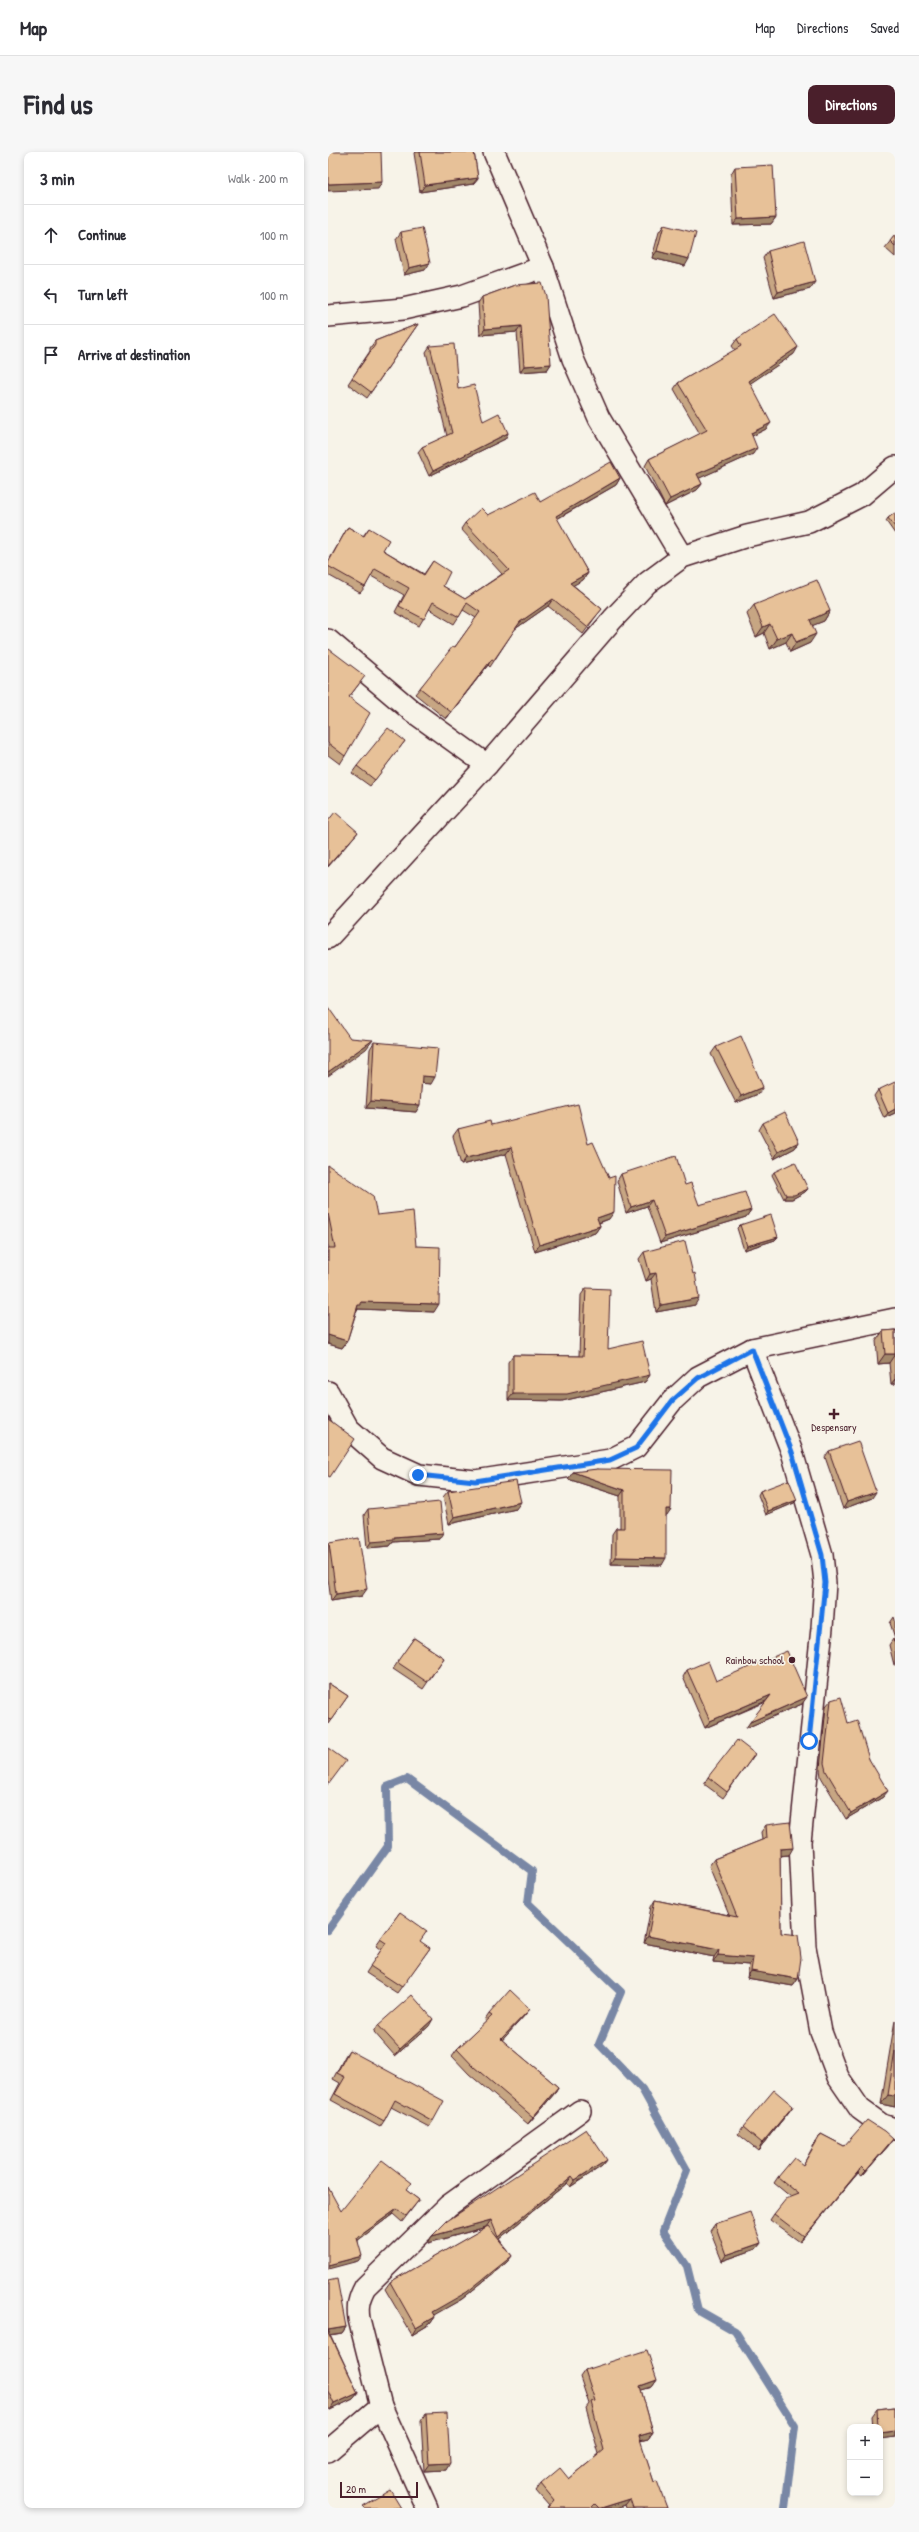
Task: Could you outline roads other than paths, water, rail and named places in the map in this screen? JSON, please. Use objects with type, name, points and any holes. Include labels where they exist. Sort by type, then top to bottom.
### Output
[{"type":"street","points":[[494,152],[543,266],[573,359],[599,418],[682,557]]},
{"type":"street","points":[[328,316],[403,309],[462,296],[543,266]]},
{"type":"street","points":[[328,938],[487,764],[613,619],[647,583],[682,557],[747,536],[808,522],[862,495],[895,467]]},
{"type":"street","points":[[328,640],[412,711],[487,764]]},
{"type":"street","points":[[328,1392],[348,1428],[382,1458],[418,1475],[475,1481],[610,1460],[636,1448],[672,1401],[698,1378],[752,1349],[895,1319]]},
{"type":"street","points":[[752,1349],[792,1452],[822,1555],[825,1583],[822,1628],[800,1842],[806,1947],[821,2032],[838,2077],[860,2109],[882,2125],[895,2129]]},
{"type":"street","points":[[427,2508],[380,2406],[357,2308],[365,2287],[448,2206],[580,2111]]},
{"type":"street","points":[[328,2451],[380,2406]]},
{"type":"waterway","points":[[328,1930],[388,1846],[387,1787],[407,1779],[532,1871],[528,1903],[621,1992],[599,2044],[642,2089],[687,2170],[663,2231],[687,2266],[698,2310],[735,2331],[795,2426],[785,2508]]},
{"type":"place","name":"Despensary","points":[[834,1414]]},
{"type":"place","name":"Rainbow school","points":[[792,1660]]}]
